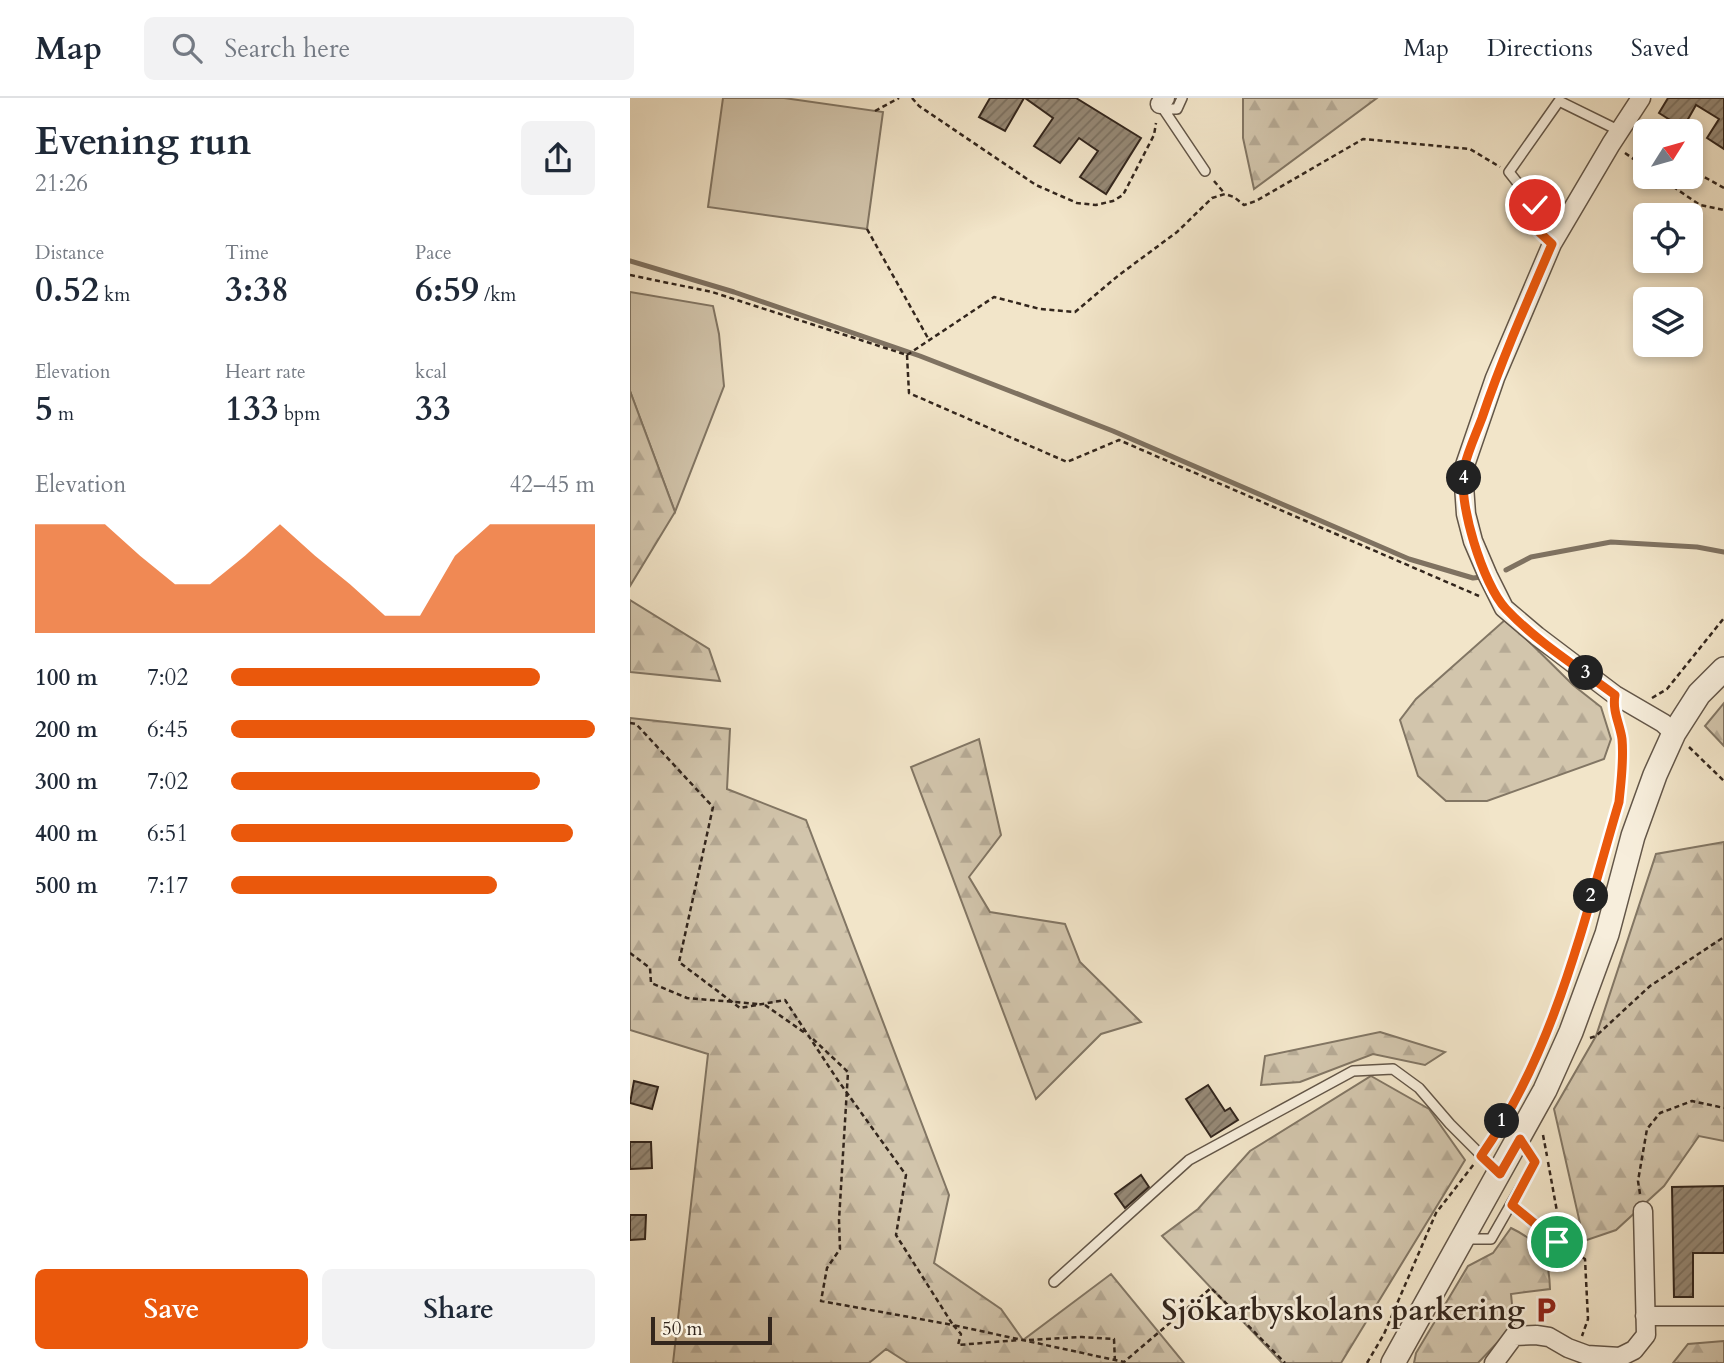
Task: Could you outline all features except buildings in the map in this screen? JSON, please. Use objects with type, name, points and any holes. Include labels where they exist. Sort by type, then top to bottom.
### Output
[{"type":"street","points":[[1641,98],[1552,244],[1495,378],[1463,471],[1466,514],[1473,541],[1504,608],[1615,695],[1663,723],[1674,733]]},
{"type":"street","points":[[1394,1363],[1545,1090],[1571,1032],[1607,934],[1633,836],[1655,775],[1674,733],[1699,694],[1724,668]]},
{"type":"street","points":[[1494,1363],[1514,1336],[1536,1335],[1549,1338],[1587,1355],[1620,1357],[1633,1350],[1646,1335],[1643,1211]]},
{"type":"street","points":[[1645,1316],[1724,1316]]},
{"type":"lane","points":[[1163,104],[1177,109],[1182,98]]},
{"type":"lane","points":[[1552,244],[1538,231],[1535,205],[1509,172],[1559,101],[1615,137]]},
{"type":"lane","points":[[1163,104],[1205,171]]},
{"type":"lane","points":[[1054,1282],[1189,1160],[1353,1072],[1393,1069],[1419,1088],[1500,1174]]},
{"type":"lane","points":[[1464,1238],[1491,1239],[1512,1205],[1535,1162],[1520,1139]]},
{"type":"path","points":[[875,111],[899,98]]},
{"type":"path","points":[[912,98],[919,106],[1036,185],[1077,203],[1096,205],[1113,201],[1123,195],[1154,135],[1163,104]]},
{"type":"path","points":[[1615,137],[1633,155]]},
{"type":"path","points":[[1205,171],[1225,194],[1244,205],[1256,201],[1363,139],[1470,149],[1509,172]]},
{"type":"path","points":[[1703,176],[1724,188]]},
{"type":"path","points":[[1677,189],[1700,205],[1724,210]]},
{"type":"path","points":[[907,355],[994,297],[1040,309],[1075,312],[1177,232],[1212,198],[1225,194]]},
{"type":"path","points":[[867,229],[929,340]]},
{"type":"path","points":[[630,275],[712,292],[907,355]]},
{"type":"path","points":[[907,355],[909,393],[1067,462],[1119,440],[1504,608]]},
{"type":"path","points":[[1639,710],[1649,700],[1668,689],[1724,618]]},
{"type":"path","points":[[1367,1363],[1384,1334],[1436,1213],[1493,1139],[1526,1078],[1560,1000],[1615,814],[1623,768],[1622,737],[1613,705],[1615,695]]},
{"type":"path","points":[[630,723],[636,724],[713,807],[679,962],[740,1008],[785,1000],[906,1175],[895,1235],[961,1334],[958,1345],[1082,1336],[1114,1339],[1115,1361]]},
{"type":"path","points":[[1674,733],[1724,781]]},
{"type":"path","points":[[1588,1039],[1596,1036],[1650,986],[1724,937]]},
{"type":"path","points":[[630,953],[650,968],[651,984],[687,998],[731,1001]]},
{"type":"path","points":[[763,1004],[808,1034],[848,1072],[839,1220],[840,1249],[827,1268],[821,1301],[953,1325],[1125,1362],[1212,1288],[1285,1363]]},
{"type":"path","points":[[1643,1211],[1638,1181],[1647,1129],[1660,1112],[1692,1101],[1724,1108]]},
{"type":"path","points":[[1542,1128],[1558,1217],[1557,1242]]},
{"type":"path","points":[[1512,1205],[1557,1242],[1585,1259],[1588,1318],[1578,1352]]},
{"type":"green space","points":[[723,98],[784,98],[883,112],[867,229],[708,207]]},
{"type":"green space","points":[[1243,98],[1377,98],[1254,189],[1243,138]]},
{"type":"green space","points":[[630,292],[713,306],[719,334],[724,386],[675,512],[630,391]]},
{"type":"green space","points":[[630,391],[675,512],[630,586]]},
{"type":"green space","points":[[630,600],[709,649],[720,681],[630,672]]},
{"type":"green space","points":[[1506,619],[1573,685],[1601,707],[1611,739],[1604,759],[1487,801],[1446,801],[1418,776],[1400,720],[1416,699]]},
{"type":"green space","points":[[1724,703],[1724,746],[1705,726]]},
{"type":"green space","points":[[630,718],[730,729],[727,789],[806,820],[949,1195],[934,1263],[1001,1309],[1023,1340],[1111,1274],[1184,1363],[908,1363],[886,1349],[869,1363],[673,1363],[708,1054],[630,1030]]},
{"type":"green space","points":[[979,739],[1001,835],[969,877],[990,912],[1065,924],[1080,962],[1141,1022],[1101,1034],[1036,1099],[911,767]]},
{"type":"green space","points":[[1724,842],[1724,1141],[1699,1136],[1664,1186],[1616,1230],[1584,1241],[1554,1109],[1596,1036],[1656,854]]},
{"type":"green space","points":[[1380,1032],[1445,1052],[1425,1065],[1373,1054],[1300,1082],[1261,1085],[1265,1056]]},
{"type":"green space","points":[[1371,1076],[1429,1109],[1465,1160],[1341,1363],[1282,1363],[1162,1236],[1198,1209],[1250,1151]]},
{"type":"green space","points":[[1511,1228],[1530,1239],[1542,1251],[1548,1267],[1550,1289],[1511,1294],[1514,1325],[1478,1363],[1414,1363],[1416,1353],[1468,1266],[1493,1253]]},
{"type":"green space","points":[[1724,1341],[1724,1363],[1673,1363],[1688,1344]]},
{"type":"waterway","points":[[630,261],[734,292],[920,356],[1113,431],[1409,559],[1473,578],[1482,577]]},
{"type":"waterway","points":[[1506,570],[1531,557],[1611,542],[1697,547],[1724,552]]},
{"type":"place","name":"Sjökarbyskolans parkering","points":[[1546,1310]]},
{"type":"route","points":[[1535,205],[1538,231],[1552,244],[1495,378],[1463,471],[1466,514],[1473,541],[1504,608],[1615,695],[1613,705],[1622,737],[1623,768],[1619,802],[1560,1000],[1526,1078],[1481,1156],[1500,1174],[1520,1139],[1535,1162],[1512,1205],[1557,1242]]}]
